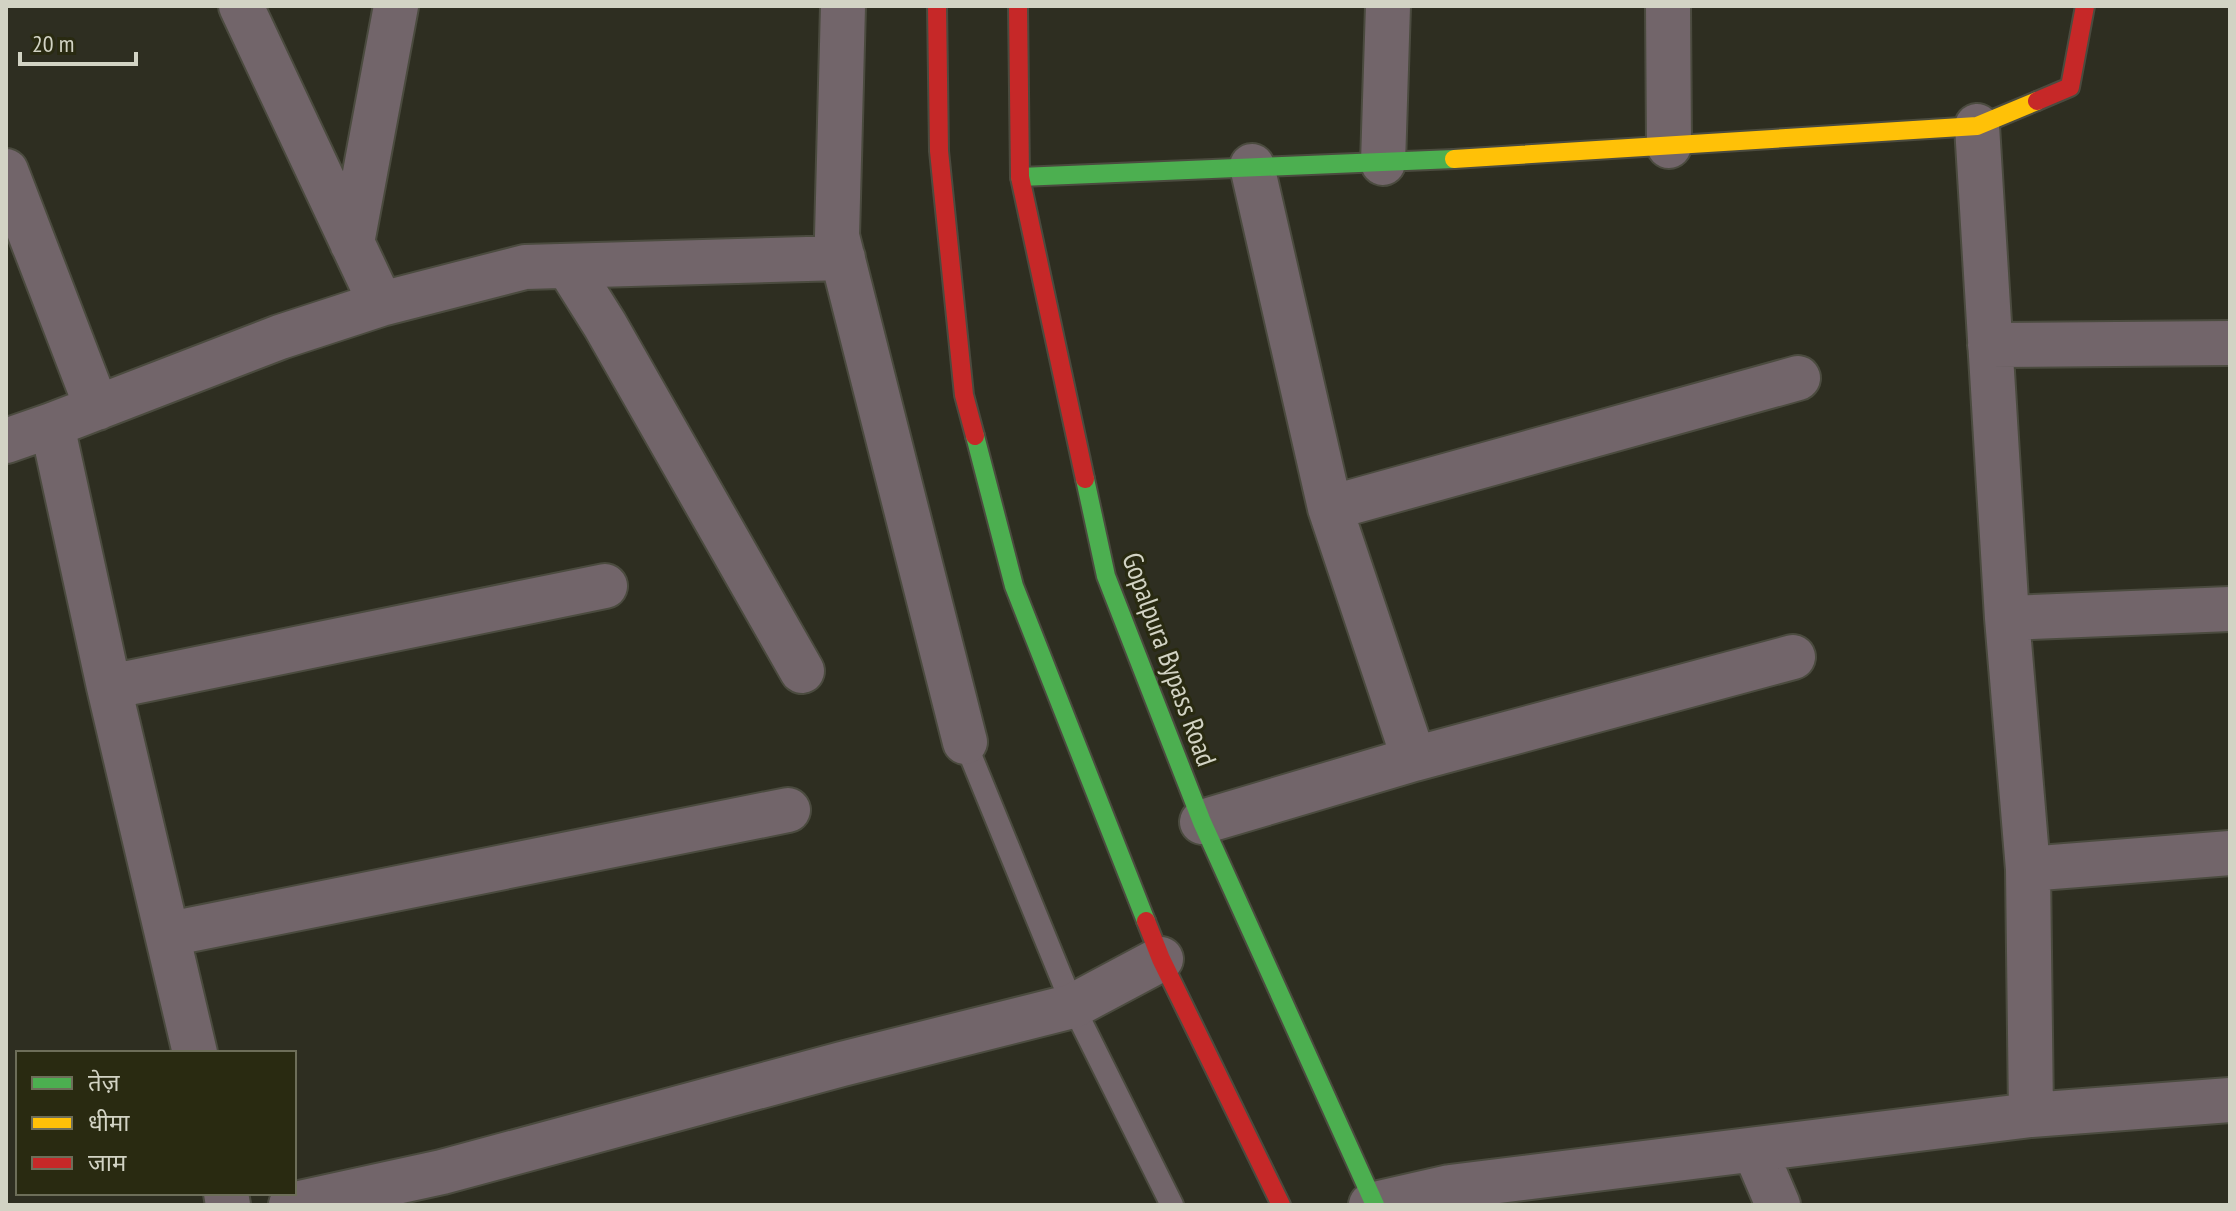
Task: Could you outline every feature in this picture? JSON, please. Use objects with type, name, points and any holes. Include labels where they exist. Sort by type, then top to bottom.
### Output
[{"type":"street","points":[[241,6],[381,304]]},
{"type":"street","points":[[352,243],[396,6]]},
{"type":"street","points":[[843,6],[837,236],[965,742]]},
{"type":"street","points":[[937,6],[939,151],[964,395],[1014,586],[1161,959],[1281,1205]]},
{"type":"street","name":"Gopalpura Bypass Road","points":[[1018,6],[1020,177],[1106,576],[1202,822],[1374,1205]]},
{"type":"street","points":[[1383,163],[1388,6]]},
{"type":"street","points":[[1668,6],[1669,146]]},
{"type":"street","points":[[1020,177],[1383,163],[1977,126],[2070,87],[2085,6]]},
{"type":"street","points":[[1977,126],[2007,618],[2028,869],[2031,1115]]},
{"type":"street","points":[[1252,166],[1330,508],[1414,759]]},
{"type":"street","points":[[6,171],[97,408]]},
{"type":"street","points":[[6,441],[280,337],[381,304],[525,267],[843,258]]},
{"type":"street","points":[[568,266],[605,325],[802,671]]},
{"type":"street","points":[[1990,345],[2230,343]]},
{"type":"street","points":[[1330,508],[1798,378]]},
{"type":"street","points":[[52,425],[109,687],[195,1051]]},
{"type":"street","points":[[109,687],[605,586]]},
{"type":"street","points":[[2007,618],[2230,609]]},
{"type":"street","points":[[1202,822],[1414,759],[1793,657]]},
{"type":"street","points":[[169,934],[788,810]]},
{"type":"street","points":[[2028,869],[2230,853]]},
{"type":"street","points":[[291,1205],[446,1188],[842,1064],[1073,1006],[1161,959]]},
{"type":"street","points":[[1374,1205],[1450,1187],[2031,1115],[2230,1100]]},
{"type":"street","points":[[1755,1151],[1778,1205]]},
{"type":"lane","points":[[965,742],[1073,1006],[1172,1205]]},
{"type":"traffic: fast","points":[[1020,177],[1454,159]]},
{"type":"traffic: fast","points":[[975,436],[1014,586],[1146,921]]},
{"type":"traffic: fast","points":[[1085,479],[1106,576],[1202,822],[1375,1205]]},
{"type":"traffic: slow","points":[[1454,159],[1977,126],[2037,101]]},
{"type":"traffic: jam","points":[[937,6],[939,151],[964,395],[975,436]]},
{"type":"traffic: jam","points":[[1018,6],[1020,177],[1085,479]]},
{"type":"traffic: jam","points":[[2037,101],[2070,87],[2085,6]]},
{"type":"traffic: jam","points":[[1146,921],[1161,959],[1281,1205]]}]
